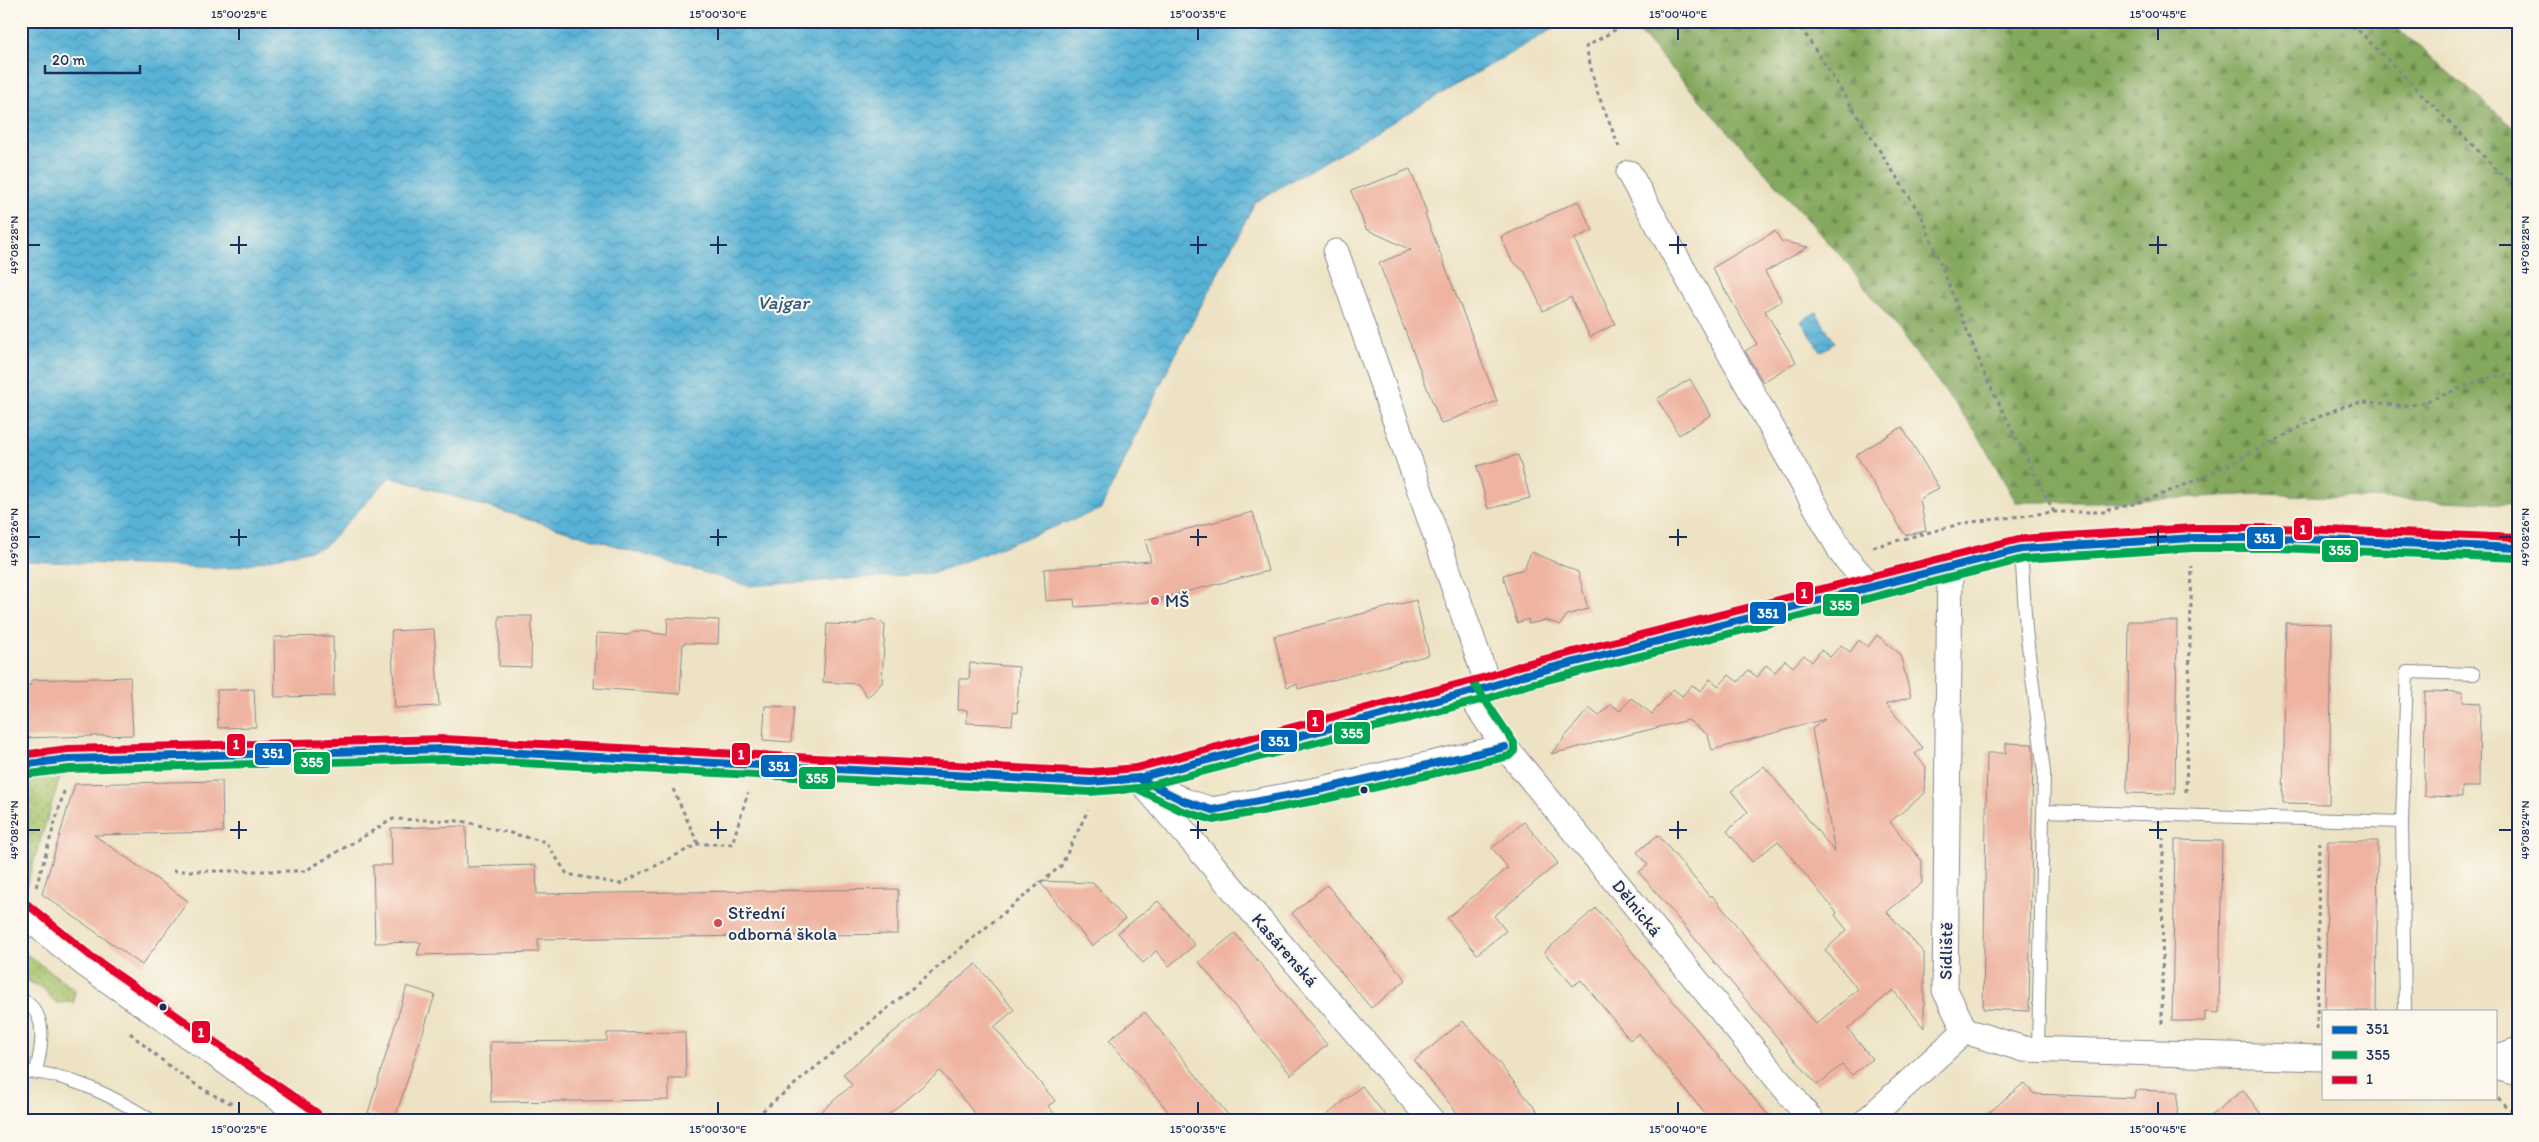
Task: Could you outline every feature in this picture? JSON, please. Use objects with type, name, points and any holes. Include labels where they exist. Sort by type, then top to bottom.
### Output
[{"type":"street","points":[[1629,173],[1843,555],[1870,586]]},
{"type":"street","name":"Dělnická","points":[[1336,252],[1478,689],[1505,747],[1812,1121]]},
{"type":"street","points":[[21,765],[68,759],[443,749],[1081,781],[1138,778],[1478,689],[1524,675],[2022,549],[2192,538],[2278,538],[2518,548]]},
{"type":"street","name":"Sídliště","points":[[1950,567],[1945,990],[1965,1031]]},
{"type":"street","points":[[1138,778],[1184,800],[1212,810],[1323,789],[1505,747]]},
{"type":"street","name":"Kasárenská","points":[[1138,778],[1432,1121]]},
{"type":"street","points":[[28,903],[86,965],[311,1121]]},
{"type":"street","points":[[1866,1121],[1965,1031],[2024,1048],[2322,1058]]},
{"type":"street","points":[[2496,1058],[2518,1050]]},
{"type":"street","points":[[2496,1067],[2518,1073]]},
{"type":"lane","points":[[2022,549],[2026,630],[2044,772],[2038,1049]]},
{"type":"lane","points":[[2405,1010],[2402,822],[2407,672],[2474,674]]},
{"type":"lane","points":[[2044,811],[2402,822]]},
{"type":"lane","points":[[21,999],[35,1010],[42,1027],[41,1051],[36,1071]]},
{"type":"lane","points":[[21,1072],[36,1071],[76,1083],[122,1102],[153,1121]]},
{"type":"path","points":[[1629,173],[1596,89],[1586,47],[1630,21]]},
{"type":"path","points":[[1797,21],[1922,217],[1986,378],[2054,512],[1964,523],[1843,555]]},
{"type":"path","points":[[2345,21],[2357,29],[2518,191]]},
{"type":"path","points":[[2097,512],[2121,508],[2192,481],[2312,421],[2354,404],[2373,402],[2396,407],[2416,404],[2502,374],[2518,374]]},
{"type":"path","points":[[2186,794],[2192,560]]},
{"type":"path","points":[[670,782],[698,844]]},
{"type":"path","points":[[28,903],[66,783]]},
{"type":"path","points":[[173,870],[305,870],[393,820],[462,820],[546,842],[567,874],[620,884],[698,844],[732,844],[750,785]]},
{"type":"path","points":[[750,1121],[1061,866],[1088,810]]},
{"type":"path","points":[[2162,1025],[2163,815]]},
{"type":"path","points":[[2317,1032],[2319,820]]},
{"type":"path","points":[[2496,1097],[2518,1116]]},
{"type":"green space","points":[[1629,21],[2389,21],[2518,131],[2518,504],[2261,494],[2098,502],[2016,502],[1977,433],[1845,261]]},
{"type":"green space","points":[[44,776],[60,777],[25,890],[21,885],[21,782]]},
{"type":"green space","points":[[21,950],[75,990],[74,1002],[56,1003],[43,988],[21,978]]},
{"type":"water","name":"Vajgar","points":[[21,21],[1566,21],[1255,202],[1165,375],[1101,509],[934,573],[748,586],[390,477],[324,547],[230,568],[21,561]]},
{"type":"water","points":[[1816,312],[1835,343],[1821,352],[1801,321]]},
{"type":"building","points":[[1410,169],[1427,213],[1425,214],[1497,401],[1441,424],[1379,263],[1411,250],[1366,229],[1351,191]]},
{"type":"building","points":[[1578,201],[1593,230],[1574,239],[1615,324],[1590,337],[1571,297],[1543,311],[1525,272],[1512,261],[1501,237]]},
{"type":"building","points":[[1775,231],[1781,241],[1808,247],[1765,272],[1782,301],[1765,311],[1796,362],[1763,382],[1745,351],[1757,344],[1712,268]]},
{"type":"building","points":[[1690,379],[1711,415],[1679,435],[1657,399]]},
{"type":"building","points":[[1902,427],[1939,488],[1920,499],[1926,531],[1905,535],[1856,455]]},
{"type":"building","points":[[1518,455],[1530,498],[1488,509],[1477,466]]},
{"type":"building","points":[[1253,512],[1268,571],[1162,598],[1162,601],[1075,607],[1074,599],[1046,601],[1044,569],[1151,561],[1145,540]]},
{"type":"building","points":[[1531,552],[1578,572],[1588,609],[1567,615],[1560,625],[1546,620],[1529,624],[1528,619],[1517,623],[1503,575],[1524,569]]},
{"type":"building","points":[[1416,600],[1429,655],[1298,689],[1297,684],[1287,687],[1274,636]]},
{"type":"building","points":[[499,616],[532,616],[531,667],[499,666]]},
{"type":"building","points":[[668,618],[719,620],[718,644],[683,643],[680,694],[594,688],[597,633],[628,635],[634,631],[640,631],[667,635]]},
{"type":"building","points":[[872,619],[885,624],[882,683],[868,697],[858,684],[823,682],[827,624],[854,625]]},
{"type":"building","points":[[2129,621],[2177,621],[2175,794],[2127,793]]},
{"type":"building","points":[[2286,623],[2332,624],[2329,804],[2283,803]]},
{"type":"building","points":[[434,629],[439,706],[395,708],[391,631]]},
{"type":"building","points":[[1877,635],[1900,654],[1911,697],[1886,704],[1923,748],[1915,754],[1926,767],[1925,793],[1890,822],[1922,861],[1922,883],[1887,912],[1924,953],[1924,1028],[1893,990],[1848,1029],[1872,1059],[1852,1075],[1842,1065],[1817,1085],[1639,872],[1648,865],[1637,852],[1658,835],[1710,897],[1712,895],[1816,1024],[1858,989],[1825,950],[1847,930],[1835,915],[1837,913],[1778,841],[1752,862],[1727,831],[1748,812],[1731,791],[1764,766],[1835,852],[1812,729],[1825,719],[1712,750],[1708,735],[1688,720],[1551,754],[1589,708],[1599,716],[1611,704],[1620,711],[1631,698],[1652,714],[1673,689],[1682,696],[1692,685],[1701,691],[1710,679],[1719,686],[1729,675],[1738,682],[1748,670],[1757,677],[1766,665],[1775,672],[1785,660],[1793,667],[1804,655],[1812,662],[1821,650],[1830,657],[1841,645],[1850,652],[1859,640],[1868,647]]},
{"type":"building","points":[[333,636],[334,696],[275,697],[274,637]]},
{"type":"building","points":[[970,663],[1019,667],[1017,713],[1013,712],[1012,725],[967,723],[967,710],[958,710],[959,679],[969,679]]},
{"type":"building","points":[[130,677],[133,735],[21,738],[21,685],[31,685],[31,680]]},
{"type":"building","points":[[254,689],[256,727],[218,728],[217,690]]},
{"type":"building","points":[[2425,691],[2463,692],[2463,702],[2480,703],[2479,787],[2462,787],[2462,797],[2424,796]]},
{"type":"building","points":[[765,706],[794,707],[791,742],[763,740]]},
{"type":"building","points":[[2006,743],[2032,744],[2033,751],[2029,1011],[1983,1009],[1987,753],[2006,753]]},
{"type":"building","points":[[222,781],[223,832],[94,835],[188,901],[142,965],[42,894],[75,784]]},
{"type":"building","points":[[1524,822],[1558,863],[1494,916],[1506,931],[1477,954],[1447,918],[1508,868],[1492,848]]},
{"type":"building","points":[[466,826],[467,867],[536,865],[537,894],[898,889],[898,934],[538,939],[538,952],[417,955],[421,942],[375,943],[373,865],[392,865],[391,828]]},
{"type":"building","points":[[2175,840],[2222,841],[2219,1013],[2205,1012],[2205,1021],[2172,1021]]},
{"type":"building","points":[[2328,841],[2378,841],[2376,1010],[2325,1010]]},
{"type":"building","points":[[1039,881],[1093,883],[1125,919],[1092,946]]},
{"type":"building","points":[[1327,885],[1406,980],[1371,1008],[1292,913]]},
{"type":"building","points":[[1158,901],[1195,945],[1169,966],[1156,951],[1143,963],[1118,933]]},
{"type":"building","points":[[1596,908],[1773,1121],[1711,1121],[1639,1033],[1630,1040],[1581,980],[1573,986],[1544,952]]},
{"type":"building","points":[[1235,933],[1327,1045],[1291,1075],[1199,962]]},
{"type":"building","points":[[976,964],[1014,1010],[994,1027],[1055,1101],[1048,1106],[1060,1121],[981,1121],[940,1071],[881,1121],[810,1121],[852,1085],[843,1074]]},
{"type":"building","points":[[407,986],[435,995],[394,1121],[368,1113]]},
{"type":"building","points":[[1145,1012],[1233,1121],[1176,1121],[1109,1040]]},
{"type":"building","points":[[1463,1021],[1545,1121],[1464,1121],[1414,1061]]},
{"type":"building","points":[[685,1032],[686,1079],[669,1079],[669,1100],[491,1102],[490,1042],[607,1041],[607,1033]]},
{"type":"building","points":[[2024,1083],[2034,1094],[2134,1098],[2135,1090],[2178,1092],[2177,1121],[1979,1121]]},
{"type":"building","points":[[1362,1086],[1390,1121],[1320,1121],[1352,1094]]},
{"type":"building","points":[[2243,1090],[2266,1121],[2204,1121]]},
{"type":"transit line","name":"1","points":[[21,755],[68,749],[444,739],[1091,772],[1136,768],[1486,677],[1522,665],[2019,539],[2193,528],[2278,528],[2518,538]]},
{"type":"transit line","name":"351","points":[[21,765],[68,759],[443,749],[1091,782],[1138,778],[1489,687],[1524,675],[2021,549],[2193,538],[2278,538],[2518,548]]},
{"type":"transit line","name":"355","points":[[22,775],[69,769],[443,759],[1090,792],[1139,788],[1492,697],[1527,685],[2023,559],[2193,548],[2278,548],[2518,558]]},
{"type":"transit line","name":"355","points":[[1122,790],[1136,788],[1180,810],[1213,820],[1325,799],[1509,756],[1514,751],[1514,743],[1475,685]]},
{"type":"transit line","name":"351","points":[[1121,780],[1138,778],[1184,801],[1212,810],[1323,789],[1505,747]]},
{"type":"transit line","name":"1","points":[[27,904],[92,957],[317,1113]]},
{"type":"place","name":"MŠ","points":[[1155,601]]},
{"type":"place","name":"Střední odborná škola","points":[[718,923]]}]
